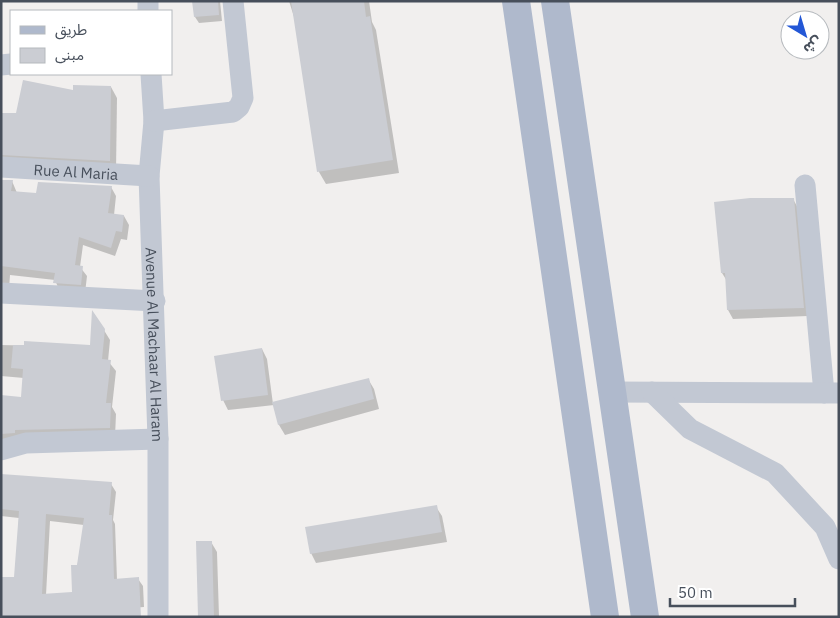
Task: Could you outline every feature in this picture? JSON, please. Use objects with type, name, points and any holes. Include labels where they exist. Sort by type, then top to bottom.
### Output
[{"type":"main road","points":[[516,1],[604,617]]},
{"type":"main road","points":[[554,1],[645,617]]},
{"type":"street","points":[[154,121],[233,112],[239,107],[243,98],[233,1]]},
{"type":"street","name":"Avenue Al Machaar Al Haram","points":[[151,75],[154,121],[149,176],[155,301],[158,439],[158,617]]},
{"type":"street","name":"Rue Al Maria","points":[[1,167],[149,176]]},
{"type":"street","points":[[612,392],[831,393],[805,185]]},
{"type":"street","points":[[1,294],[155,301]]},
{"type":"street","points":[[652,392],[690,429],[775,473],[825,527],[839,559]]},
{"type":"street","points":[[1,450],[26,443],[158,439]]},
{"type":"building","points":[[192,1],[218,1],[219,15],[194,17]]},
{"type":"building","points":[[291,1],[364,1],[366,17],[370,16],[393,160],[317,172]]},
{"type":"building","points":[[23,80],[73,90],[73,85],[111,86],[110,161],[1,155],[2,113],[16,113]]},
{"type":"building","points":[[1,180],[13,180],[11,191],[36,193],[38,182],[112,186],[108,213],[124,215],[122,232],[116,231],[111,248],[79,237],[75,265],[83,266],[81,285],[53,283],[55,273],[1,266]]},
{"type":"building","points":[[750,198],[794,198],[804,308],[727,310],[725,273],[721,273],[714,202]]},
{"type":"building","points":[[92,310],[105,329],[102,359],[111,360],[106,403],[111,403],[110,428],[15,430],[15,433],[1,434],[1,395],[21,397],[23,369],[11,368],[13,345],[24,345],[24,341],[90,345]]},
{"type":"building","points":[[262,348],[268,395],[221,401],[214,356]]},
{"type":"building","points":[[369,378],[374,399],[278,425],[272,402]]},
{"type":"building","points":[[1,474],[112,482],[109,515],[112,515],[114,579],[139,577],[141,617],[1,617],[1,577],[14,577],[19,511],[1,509]],"holes":[[[46,514],[84,518],[77,565],[71,565],[72,592],[42,594]]]},
{"type":"building","points":[[437,505],[442,532],[310,554],[305,527]]},
{"type":"building","points":[[196,541],[212,541],[214,617],[198,617]]}]
